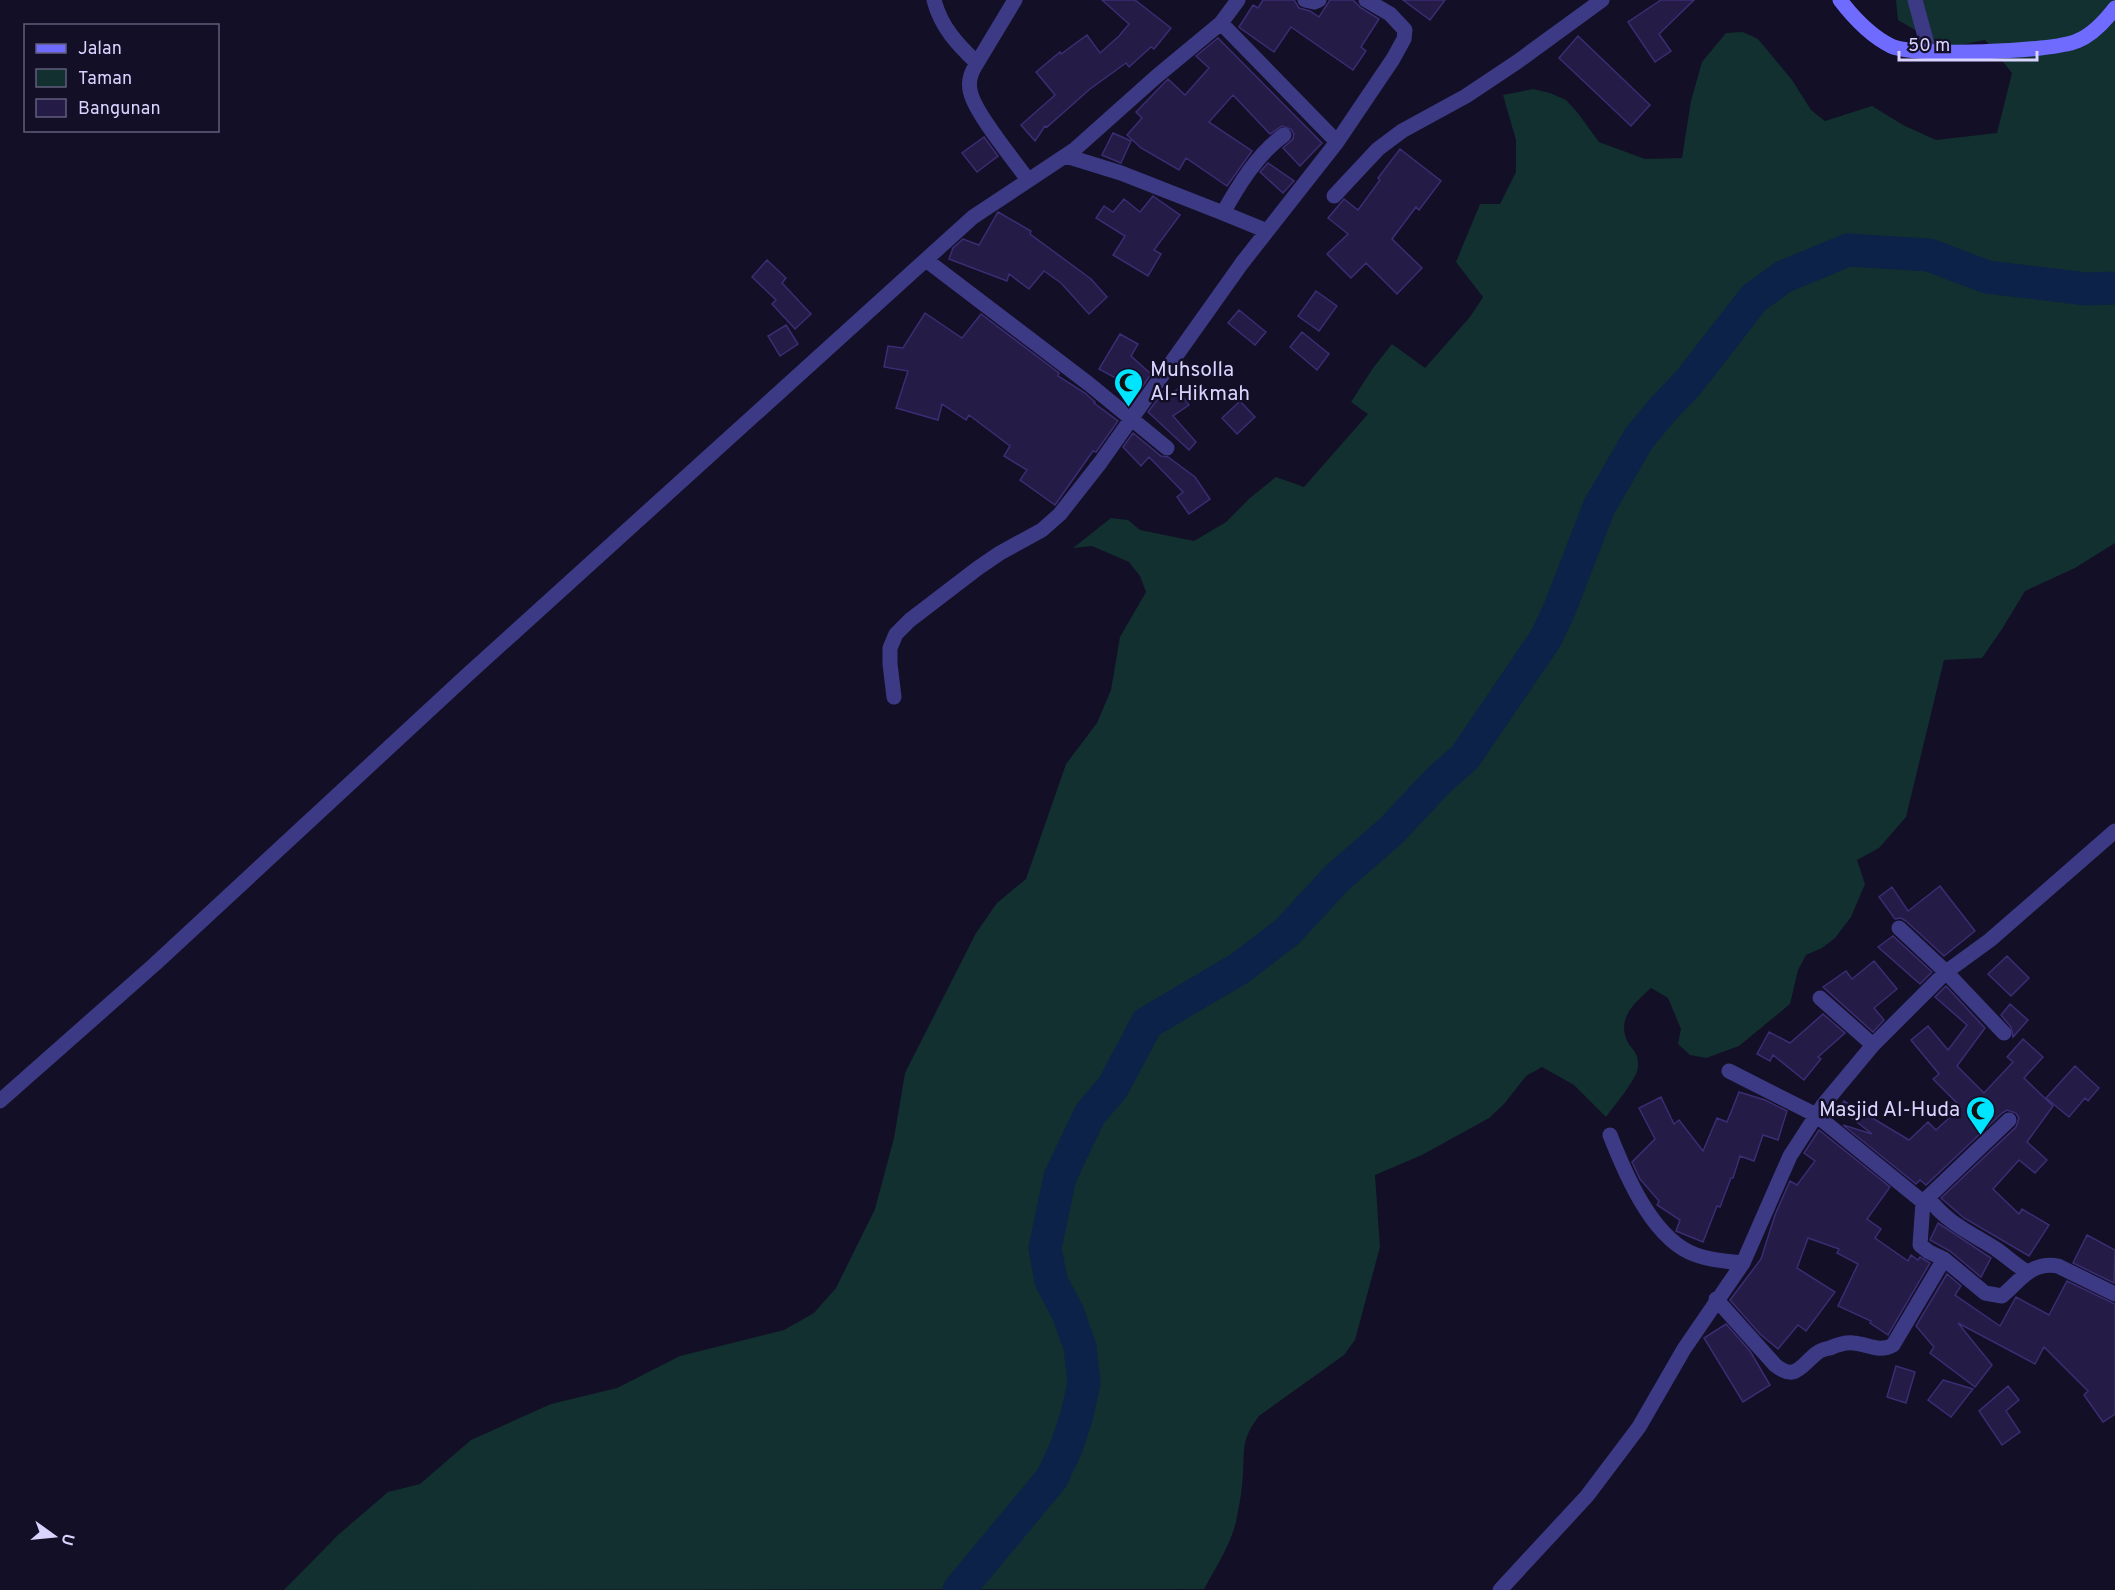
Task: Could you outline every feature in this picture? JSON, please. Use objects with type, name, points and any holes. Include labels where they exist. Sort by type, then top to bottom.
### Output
[{"type":"street","points":[[934,0],[942,22],[953,41],[977,63]]},
{"type":"street","points":[[1015,0],[977,63],[969,84],[976,107],[1028,180]]},
{"type":"street","points":[[0,1101],[155,964],[474,669],[973,218],[1074,150],[1221,23],[1238,0]]},
{"type":"street","points":[[1305,0],[1314,2],[1319,0]]},
{"type":"street","points":[[894,697],[890,648],[902,628],[978,568],[1042,530],[1071,501],[1267,231],[1337,142],[1393,59],[1405,33],[1405,30],[1390,14],[1366,0]]},
{"type":"street","points":[[1334,196],[1378,149],[1402,131],[1475,90],[1602,0]]},
{"type":"street","points":[[1840,0],[1875,36],[1891,46],[1903,50],[1929,51],[1997,52],[2061,46],[2088,36],[2112,8]]},
{"type":"street","points":[[1915,0],[1929,51]]},
{"type":"street","points":[[1221,23],[1337,142]]},
{"type":"street","points":[[1224,213],[1238,187],[1275,141],[1284,135]]},
{"type":"street","points":[[1065,156],[1121,173],[1267,231]]},
{"type":"street","points":[[926,260],[1131,417],[1167,448]]},
{"type":"street","points":[[1500,1590],[1587,1496],[1639,1427],[1684,1348],[1743,1263],[1790,1156],[1815,1115],[1873,1045],[1946,972],[1990,940],[2115,831]]},
{"type":"street","points":[[1899,928],[1946,972],[2004,1033]]},
{"type":"street","points":[[1820,998],[1873,1045]]},
{"type":"street","points":[[1729,1071],[1815,1115],[1948,1219],[2027,1272]]},
{"type":"street","points":[[2009,1119],[1925,1199],[1920,1245],[1944,1259],[1985,1293],[1995,1296],[2002,1296],[2027,1272],[2040,1266],[2058,1266],[2115,1294]]},
{"type":"street","points":[[1610,1135],[1628,1176],[1651,1217],[1671,1238],[1688,1252],[1700,1257],[1743,1263]]},
{"type":"street","points":[[1716,1299],[1775,1365],[1782,1371],[1791,1373],[1801,1369],[1818,1351],[1836,1346],[1852,1343],[1886,1349],[1893,1345],[1944,1259]]},
{"type":"green space","points":[[1896,0],[2115,0],[2115,543],[2075,568],[2025,591],[1982,658],[1944,660],[1906,817],[1879,848],[1857,860],[1865,884],[1851,917],[1835,938],[1822,948],[1806,955],[1798,970],[1790,1004],[1739,1046],[1706,1058],[1690,1055],[1678,1044],[1681,1029],[1668,998],[1651,988],[1630,1010],[1625,1023],[1626,1038],[1637,1057],[1637,1072],[1606,1117],[1574,1085],[1542,1067],[1526,1076],[1504,1104],[1489,1118],[1422,1155],[1375,1175],[1380,1247],[1355,1340],[1344,1355],[1259,1416],[1252,1425],[1245,1442],[1242,1490],[1236,1522],[1230,1540],[1204,1589],[284,1590],[338,1535],[388,1492],[420,1484],[471,1440],[551,1404],[617,1388],[680,1356],[784,1330],[814,1313],[836,1288],[875,1209],[894,1138],[905,1073],[976,933],[997,903],[1026,879],[1066,764],[1097,723],[1111,690],[1120,637],[1146,592],[1140,576],[1129,562],[1092,546],[1073,548],[1111,518],[1128,520],[1140,530],[1194,541],[1226,522],[1276,477],[1304,487],[1368,414],[1351,402],[1392,344],[1425,368],[1470,317],[1483,297],[1456,262],[1480,204],[1500,204],[1516,172],[1516,140],[1503,95],[1533,89],[1550,93],[1566,100],[1599,142],[1645,159],[1682,158],[1691,101],[1702,62],[1726,33],[1743,32],[1758,39],[1792,80],[1811,110],[1825,121],[1872,106],[1903,125],[1936,140],[1997,133],[2012,73],[1985,40],[1946,48],[1898,20]]},
{"type":"building","points":[[1102,0],[1135,0],[1171,28],[1154,49],[1151,47],[1129,67],[1126,63],[1090,89],[1047,127],[1045,126],[1035,141],[1021,125],[1055,95],[1036,72],[1060,52],[1061,54],[1087,35],[1100,53],[1129,24]]},
{"type":"building","points":[[1263,0],[1294,0],[1299,8],[1319,17],[1330,0],[1353,0],[1379,19],[1361,47],[1366,51],[1353,70],[1291,27],[1274,52],[1240,28],[1253,5],[1258,8]]},
{"type":"building","points":[[1403,0],[1445,0],[1430,20]]},
{"type":"building","points":[[1661,0],[1694,0],[1659,34],[1671,51],[1655,62],[1628,22]]},
{"type":"building","points":[[1578,36],[1650,105],[1631,126],[1559,58]]},
{"type":"building","points":[[1218,38],[1322,143],[1300,166],[1283,148],[1293,139],[1294,134],[1291,129],[1282,126],[1270,134],[1233,95],[1209,122],[1252,151],[1227,186],[1186,158],[1179,170],[1141,148],[1127,135],[1142,118],[1136,112],[1168,79],[1185,95],[1209,68],[1196,56]]},
{"type":"building","points":[[1113,133],[1131,141],[1121,163],[1102,155]]},
{"type":"building","points":[[984,137],[998,156],[977,172],[962,153]]},
{"type":"building","points":[[1400,149],[1441,181],[1419,210],[1416,207],[1392,239],[1422,268],[1397,294],[1366,263],[1351,278],[1327,254],[1348,234],[1328,218],[1344,199],[1358,210]]},
{"type":"building","points":[[1268,163],[1294,181],[1283,193],[1260,172]]},
{"type":"building","points":[[1153,196],[1180,215],[1154,250],[1161,254],[1148,276],[1113,255],[1125,236],[1096,218],[1104,206],[1113,212],[1124,199],[1140,212]]},
{"type":"building","points":[[998,212],[1031,231],[1030,234],[1091,279],[1107,297],[1089,314],[1061,283],[1044,271],[1029,289],[1009,274],[1007,281],[949,259],[953,248],[963,239],[979,245]]},
{"type":"building","points":[[767,260],[786,278],[782,283],[811,314],[795,329],[772,304],[776,300],[752,277]]},
{"type":"building","points":[[1316,291],[1337,306],[1319,331],[1298,316]]},
{"type":"building","points":[[1239,310],[1266,332],[1255,345],[1228,323]]},
{"type":"building","points":[[925,313],[962,338],[981,314],[1118,421],[1096,452],[1093,451],[1055,505],[1020,480],[1027,470],[1004,456],[1010,446],[969,415],[966,420],[942,404],[938,420],[896,408],[908,371],[884,367],[888,346],[903,348]]},
{"type":"building","points":[[786,325],[798,344],[780,356],[768,336]]},
{"type":"building","points":[[1302,332],[1329,354],[1317,370],[1290,347]]},
{"type":"building","points":[[1120,334],[1138,344],[1131,356],[1151,374],[1134,399],[1118,384],[1121,381],[1099,369]]},
{"type":"building","points":[[1166,388],[1172,393],[1178,389],[1189,405],[1173,416],[1196,442],[1189,450],[1148,412]]},
{"type":"building","points":[[1240,401],[1255,417],[1237,434],[1222,418]]},
{"type":"building","points":[[1133,433],[1161,456],[1168,457],[1195,477],[1210,499],[1189,514],[1177,497],[1183,492],[1149,457],[1141,466],[1123,447]]},
{"type":"building","points":[[1940,886],[1975,931],[1944,956],[1906,921],[1901,918],[1895,919],[1879,897],[1892,887],[1908,911]]},
{"type":"building","points":[[1893,936],[1932,972],[1920,984],[1878,947]]},
{"type":"building","points":[[2007,956],[2029,978],[2011,996],[1988,974]]},
{"type":"building","points":[[1874,961],[1897,989],[1874,1008],[1884,1020],[1873,1032],[1823,987],[1846,971],[1852,979]]},
{"type":"building","points":[[1946,986],[1985,1028],[1957,1066],[1984,1093],[2013,1062],[2007,1057],[2023,1039],[2043,1057],[2024,1078],[2053,1106],[2027,1142],[2047,1160],[2035,1173],[2019,1160],[1993,1189],[2019,1214],[2022,1209],[2049,1225],[2029,1256],[1964,1218],[1941,1198],[2016,1127],[2019,1118],[2016,1113],[2007,1110],[2002,1113],[1926,1185],[1920,1180],[1916,1184],[1843,1125],[1872,1134],[1839,1108],[1844,1101],[1909,1140],[1928,1122],[1936,1130],[1961,1107],[1933,1079],[1939,1074],[1911,1040],[1928,1026],[1948,1050],[1967,1025],[1935,997]]},
{"type":"building","points":[[2010,1004],[2028,1020],[2013,1037],[2011,1027],[2001,1015]]},
{"type":"building","points":[[1823,1014],[1845,1033],[1818,1057],[1821,1059],[1804,1080],[1773,1055],[1770,1061],[1757,1054],[1769,1032],[1790,1043]]},
{"type":"building","points":[[2075,1066],[2099,1088],[2088,1101],[2085,1098],[2069,1117],[2046,1098]]},
{"type":"building","points":[[1739,1092],[1765,1100],[1787,1111],[1778,1140],[1763,1135],[1754,1161],[1740,1156],[1733,1178],[1731,1178],[1720,1207],[1717,1206],[1703,1242],[1676,1231],[1680,1220],[1657,1205],[1659,1201],[1640,1179],[1632,1162],[1655,1139],[1639,1108],[1661,1097],[1674,1124],[1679,1120],[1703,1151],[1717,1118],[1727,1122]]},
{"type":"building","points":[[1819,1130],[1890,1187],[1867,1219],[1881,1229],[1875,1238],[1908,1261],[1911,1255],[1918,1260],[1920,1257],[1930,1263],[1888,1335],[1870,1323],[1871,1321],[1838,1306],[1858,1264],[1837,1253],[1839,1249],[1808,1238],[1797,1268],[1835,1292],[1806,1331],[1798,1325],[1778,1349],[1760,1334],[1730,1300],[1761,1259],[1775,1215],[1790,1181],[1797,1185],[1815,1161],[1804,1153]]},
{"type":"building","points":[[1938,1223],[1991,1258],[1981,1277],[1950,1251],[1930,1240]]},
{"type":"building","points":[[2087,1235],[2115,1250],[2114,1283],[2073,1263]]},
{"type":"building","points":[[1947,1274],[1961,1286],[1955,1295],[2000,1326],[2016,1297],[2049,1315],[2067,1281],[2115,1304],[2115,1414],[2103,1422],[2084,1395],[2088,1391],[2044,1347],[2035,1364],[1958,1323],[1992,1365],[1975,1387],[1930,1353],[1934,1347],[1916,1326]]},
{"type":"building","points":[[1726,1324],[1750,1351],[1770,1385],[1743,1402],[1704,1338]]},
{"type":"building","points":[[1896,1366],[1915,1372],[1906,1403],[1887,1397]]},
{"type":"building","points":[[1943,1380],[1973,1389],[1951,1417],[1928,1400]]},
{"type":"building","points":[[2008,1386],[2019,1400],[2006,1411],[2020,1432],[2002,1445],[1979,1411]]},
{"type":"waterway","points":[[959,1590],[1052,1478],[1066,1448],[1077,1415],[1084,1383],[1080,1347],[1068,1313],[1051,1281],[1045,1248],[1060,1177],[1090,1114],[1113,1087],[1147,1023],[1240,968],[1287,932],[1337,878],[1391,831],[1439,780],[1465,757],[1546,638],[1599,507],[1639,438],[1688,383],[1754,298],[1783,277],[1848,250],[1929,255],[1987,277],[2087,289],[2115,288]]},
{"type":"place","name":"Muhsolla Al-Hikmah","points":[[1129,408]]},
{"type":"place","name":"Masjid Al-Huda","points":[[1981,1136]]}]
